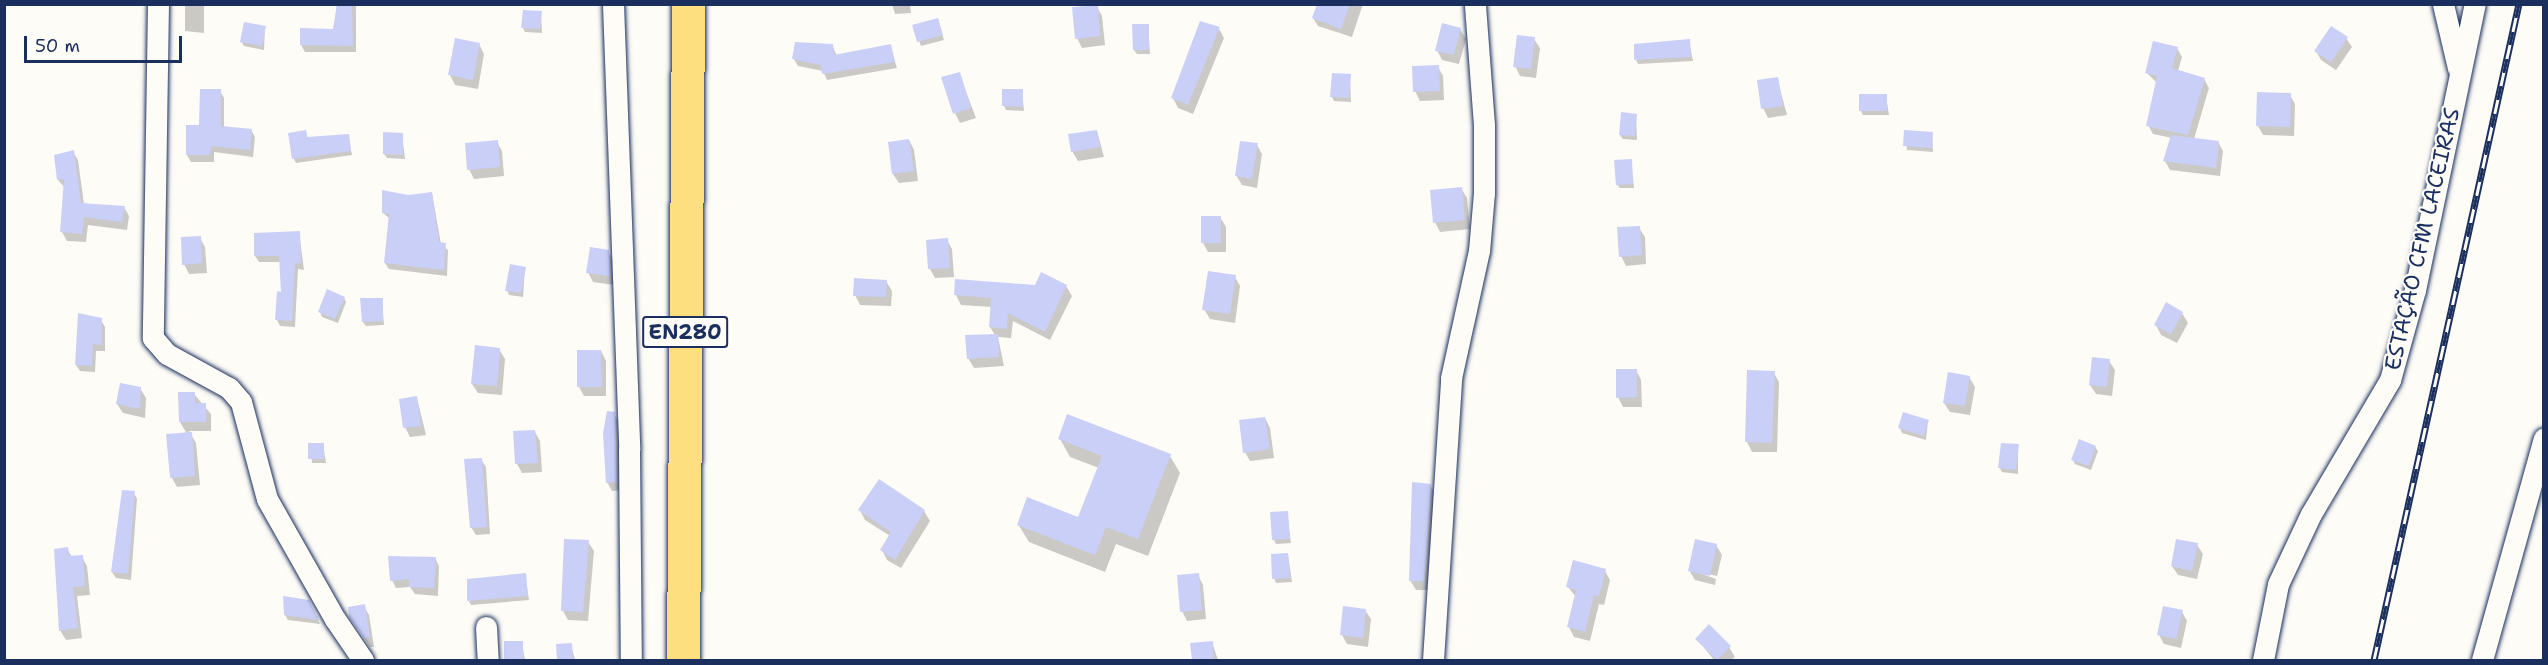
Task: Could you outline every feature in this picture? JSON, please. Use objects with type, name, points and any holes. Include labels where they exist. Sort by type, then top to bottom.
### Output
[{"type":"main road","name":"EN280","points":[[683,660],[688,4]]},
{"type":"street","points":[[158,4],[153,338],[167,354],[229,388],[241,402],[267,499],[338,626],[363,660]]},
{"type":"street","points":[[613,4],[628,450],[631,660]]},
{"type":"street","points":[[1433,660],[1451,378],[1479,250],[1484,193],[1484,124],[1475,4]]},
{"type":"street","points":[[2443,4],[2459,74]]},
{"type":"street","name":"ESTAÇÃO CFM LACEIRAS","points":[[2262,660],[2278,584],[2311,514],[2390,381],[2415,290],[2475,4]]},
{"type":"street","points":[[2482,660],[2544,438]]},
{"type":"street","points":[[486,627],[488,660]]},
{"type":"building","points":[[337,4],[352,4],[353,46],[300,45],[300,28],[333,29]]},
{"type":"building","points":[[1317,4],[1350,4],[1341,29],[1312,18]]},
{"type":"building","points":[[1098,5],[1100,36],[1075,39],[1072,7]]},
{"type":"building","points":[[523,10],[542,11],[540,29],[521,28]]},
{"type":"building","points":[[938,18],[943,35],[917,42],[912,25]]},
{"type":"building","points":[[1200,21],[1220,27],[1188,105],[1171,98]]},
{"type":"building","points":[[244,22],[266,26],[262,46],[240,42]]},
{"type":"building","points":[[1442,23],[1461,28],[1454,55],[1435,51]]},
{"type":"building","points":[[1132,24],[1149,24],[1149,50],[1133,50]]},
{"type":"building","points":[[2331,26],[2348,37],[2331,62],[2314,51]]},
{"type":"building","points":[[1517,35],[1535,37],[1531,69],[1513,67]]},
{"type":"building","points":[[455,38],[480,43],[473,80],[448,75]]},
{"type":"building","points":[[1690,39],[1691,57],[1634,60],[1634,44]]},
{"type":"building","points":[[2153,41],[2178,47],[2172,68],[2205,78],[2188,135],[2146,126],[2157,76],[2145,73]]},
{"type":"building","points":[[795,42],[833,44],[834,55],[891,44],[895,62],[822,74],[821,65],[792,59]]},
{"type":"building","points":[[1439,65],[1440,91],[1413,92],[1412,66]]},
{"type":"building","points":[[960,72],[971,108],[953,114],[941,77]]},
{"type":"building","points":[[1332,73],[1351,74],[1349,98],[1330,97]]},
{"type":"building","points":[[1778,77],[1783,106],[1761,109],[1757,80]]},
{"type":"building","points":[[200,89],[221,89],[221,126],[252,129],[250,150],[211,146],[210,155],[186,155],[186,125],[199,125]]},
{"type":"building","points":[[1002,89],[1023,89],[1023,107],[1002,106]]},
{"type":"building","points":[[2257,92],[2291,93],[2290,127],[2256,126]]},
{"type":"building","points":[[1859,94],[1887,94],[1887,111],[1859,111]]},
{"type":"building","points":[[1621,112],[1637,114],[1635,136],[1619,135]]},
{"type":"building","points":[[306,130],[307,137],[349,134],[351,151],[292,159],[288,133]]},
{"type":"building","points":[[1097,130],[1100,147],[1071,152],[1068,134]]},
{"type":"building","points":[[1904,130],[1933,132],[1932,148],[1903,146]]},
{"type":"building","points":[[383,132],[403,133],[403,155],[383,154]]},
{"type":"building","points":[[2171,135],[2219,141],[2216,168],[2163,161]]},
{"type":"building","points":[[909,139],[914,171],[892,174],[888,142]]},
{"type":"building","points":[[498,140],[500,167],[467,170],[465,143]]},
{"type":"building","points":[[1240,141],[1258,143],[1252,179],[1235,176]]},
{"type":"building","points":[[74,150],[81,203],[125,206],[122,222],[84,217],[82,234],[60,232],[64,179],[57,180],[54,155]]},
{"type":"building","points":[[1632,159],[1633,184],[1616,185],[1614,160]]},
{"type":"building","points":[[1462,187],[1465,220],[1433,223],[1430,190]]},
{"type":"building","points":[[382,190],[408,195],[432,192],[439,242],[446,243],[444,270],[384,263],[389,214],[382,213]]},
{"type":"building","points":[[1201,216],[1221,216],[1221,243],[1201,243]]},
{"type":"building","points":[[1640,226],[1642,255],[1619,257],[1617,227]]},
{"type":"building","points":[[300,231],[301,264],[295,263],[292,321],[275,320],[277,291],[281,292],[279,256],[254,256],[254,233]]},
{"type":"building","points":[[201,236],[202,263],[182,265],[181,237]]},
{"type":"building","points":[[948,238],[950,268],[928,269],[926,240]]},
{"type":"building","points":[[590,247],[609,250],[610,276],[586,273]]},
{"type":"building","points":[[510,264],[526,267],[521,293],[505,291]]},
{"type":"building","points":[[1208,271],[1236,275],[1230,314],[1202,310]]},
{"type":"building","points":[[1041,272],[1067,285],[1045,332],[1008,313],[1007,329],[989,327],[991,298],[954,295],[955,279],[1035,285]]},
{"type":"building","points":[[854,278],[887,280],[886,297],[853,296]]},
{"type":"building","points":[[327,289],[345,297],[335,319],[318,312]]},
{"type":"building","points":[[360,298],[383,298],[383,321],[362,322]]},
{"type":"building","points":[[2166,302],[2183,312],[2171,334],[2154,325]]},
{"type":"building","points":[[78,313],[102,318],[102,345],[93,344],[92,366],[75,365]]},
{"type":"building","points":[[998,334],[999,357],[967,359],[965,335]]},
{"type":"building","points":[[475,345],[500,348],[497,386],[471,384]]},
{"type":"building","points":[[577,350],[601,350],[602,387],[577,387]]},
{"type":"building","points":[[2092,357],[2110,359],[2107,387],[2089,385]]},
{"type":"building","points":[[1616,369],[1637,369],[1637,397],[1616,398]]},
{"type":"building","points":[[1747,370],[1775,371],[1772,443],[1745,442]]},
{"type":"building","points":[[1948,372],[1970,376],[1965,406],[1943,403]]},
{"type":"building","points":[[120,383],[141,387],[140,409],[116,404]]},
{"type":"building","points":[[178,392],[195,392],[195,403],[206,403],[206,422],[179,422]]},
{"type":"building","points":[[417,396],[421,426],[403,428],[399,399]]},
{"type":"building","points":[[607,411],[615,412],[617,482],[606,483],[603,433]]},
{"type":"building","points":[[1903,412],[1929,420],[1924,436],[1898,428]]},
{"type":"building","points":[[1067,414],[1171,454],[1138,539],[1106,527],[1095,555],[1017,525],[1027,497],[1078,517],[1102,456],[1058,439]]},
{"type":"building","points":[[1265,417],[1270,449],[1243,453],[1239,420]]},
{"type":"building","points":[[535,430],[538,463],[515,464],[513,431]]},
{"type":"building","points":[[192,432],[195,476],[170,478],[166,434]]},
{"type":"building","points":[[2079,439],[2096,446],[2089,466],[2071,460]]},
{"type":"building","points":[[308,443],[324,443],[324,459],[308,459]]},
{"type":"building","points":[[2001,443],[2019,444],[2016,470],[1998,468]]},
{"type":"building","points":[[482,458],[487,527],[470,528],[464,459]]},
{"type":"building","points":[[879,479],[925,510],[895,560],[880,550],[891,532],[858,510]]},
{"type":"building","points":[[1412,482],[1431,484],[1424,581],[1409,581]]},
{"type":"building","points":[[122,490],[135,491],[128,574],[111,572]]},
{"type":"building","points":[[1288,511],[1290,539],[1272,540],[1270,512]]},
{"type":"building","points":[[564,539],[589,540],[583,612],[561,611]]},
{"type":"building","points":[[1695,539],[1717,544],[1710,576],[1688,571]]},
{"type":"building","points":[[2176,539],[2198,543],[2192,571],[2171,566]]},
{"type":"building","points":[[68,547],[69,556],[83,555],[85,586],[73,587],[78,628],[59,631],[54,549]]},
{"type":"building","points":[[1288,553],[1290,578],[1272,579],[1271,554]]},
{"type":"building","points":[[388,556],[436,557],[434,588],[409,587],[409,579],[390,581]]},
{"type":"building","points":[[1573,560],[1606,569],[1599,596],[1594,595],[1585,632],[1567,627],[1576,590],[1566,587]]},
{"type":"building","points":[[526,573],[528,596],[467,601],[467,579]]},
{"type":"building","points":[[1199,573],[1202,610],[1180,612],[1177,575]]},
{"type":"building","points":[[283,596],[309,600],[319,620],[284,615]]},
{"type":"building","points":[[365,604],[370,637],[364,638],[349,617],[348,607]]},
{"type":"building","points":[[1343,606],[1366,609],[1363,638],[1340,635]]},
{"type":"building","points":[[2163,606],[2183,610],[2176,639],[2157,635]]},
{"type":"building","points":[[1709,624],[1731,646],[1717,660],[1695,639]]},
{"type":"building","points":[[504,641],[523,641],[523,660],[504,660]]},
{"type":"building","points":[[1213,641],[1214,660],[1192,660],[1190,643]]},
{"type":"building","points":[[572,643],[573,660],[557,660],[556,644]]},
{"type":"railway","points":[[2374,660],[2519,4]]}]
